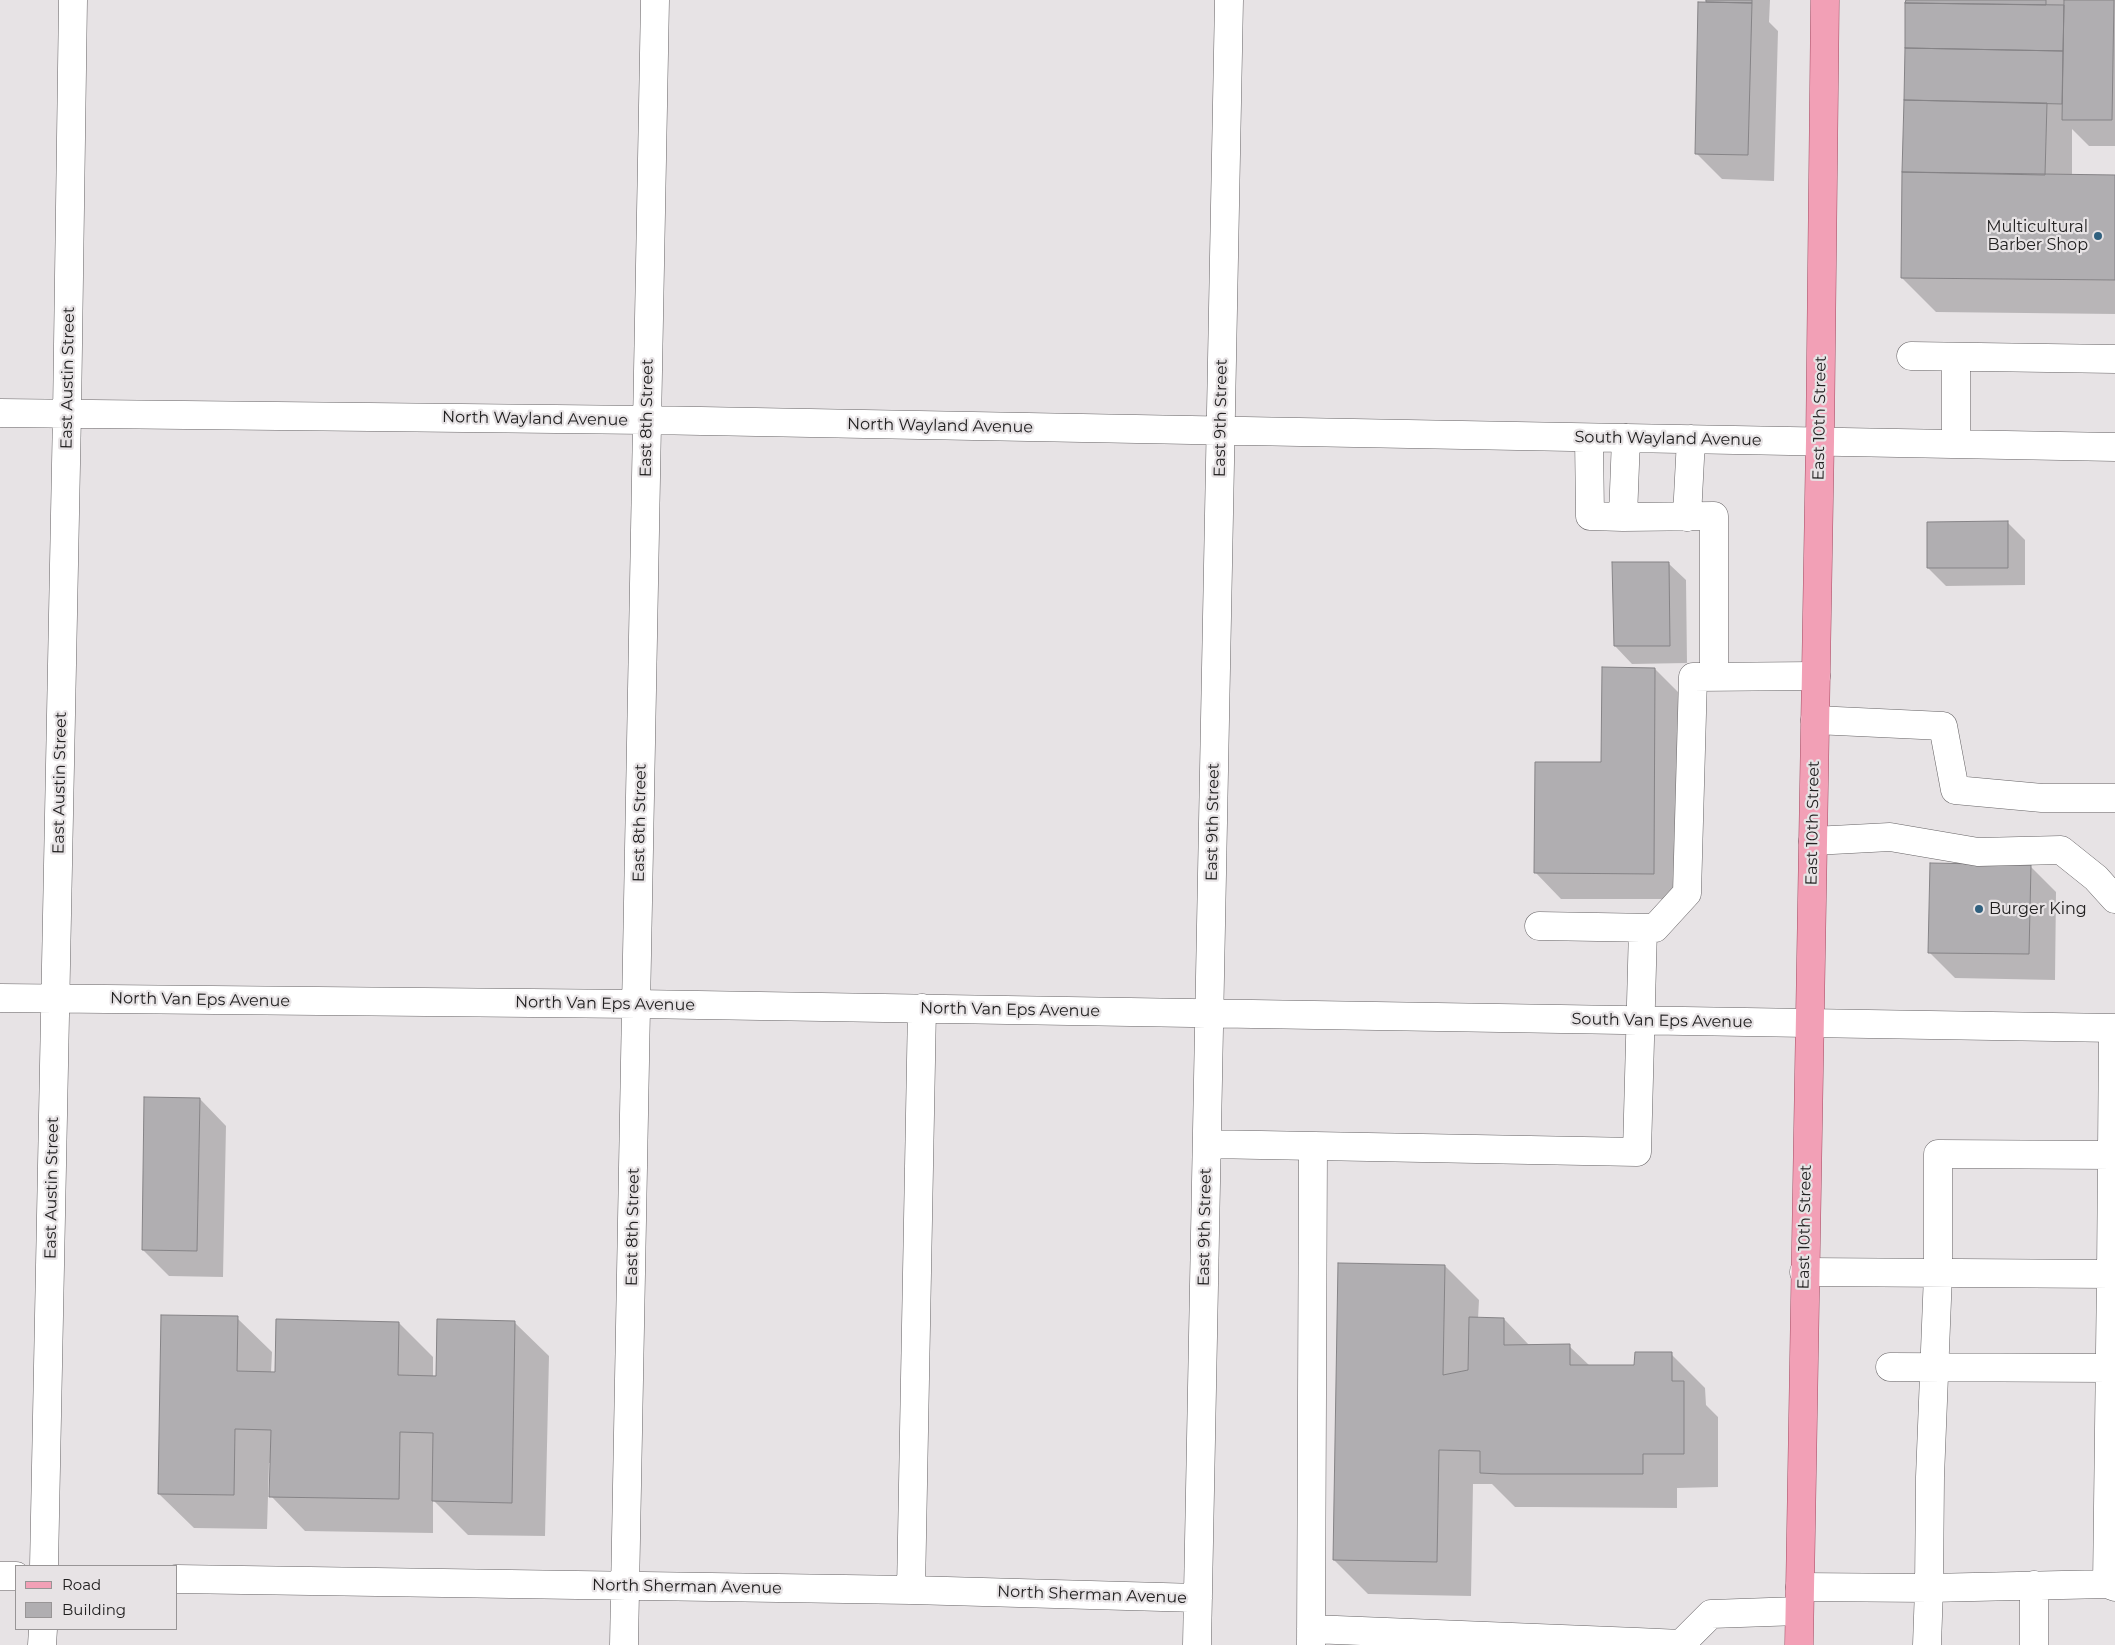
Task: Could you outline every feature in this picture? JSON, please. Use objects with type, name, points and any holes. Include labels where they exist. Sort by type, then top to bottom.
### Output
[{"type":"main road","name":"East 10th Street","points":[[1799,1645],[1804,1272],[1820,441],[1825,0]]},
{"type":"street","name":"East Austin Street","points":[[44,1565],[67,414],[73,0]]},
{"type":"street","name":"East 8th Street","points":[[624,1645],[654,0]]},
{"type":"street","name":"East 9th Street","points":[[1197,1645],[1229,0]]},
{"type":"street","points":[[1911,356],[2115,359]]},
{"type":"street","points":[[1956,357],[1956,444]]},
{"type":"street","name":"North Wayland Avenue","points":[[0,413],[647,420],[1220,432]]},
{"type":"street","name":"South Wayland Avenue","points":[[1220,432],[2115,447]]},
{"type":"street","points":[[1589,438],[1590,516],[1714,516],[1714,677]]},
{"type":"street","points":[[1624,517],[1626,438]]},
{"type":"street","points":[[1687,517],[1691,439]]},
{"type":"street","points":[[1539,926],[1655,928],[1687,893],[1693,677],[1816,676]]},
{"type":"street","points":[[1815,720],[1943,726],[1954,790],[2042,798],[2115,798]]},
{"type":"street","points":[[1813,841],[1890,837],[1978,852],[2061,850],[2096,878],[2115,899]]},
{"type":"street","points":[[1207,1144],[1637,1152],[1643,928]]},
{"type":"street","name":"North Van Eps Avenue","points":[[0,998],[637,1004],[1209,1014]]},
{"type":"street","points":[[911,1590],[922,1008]]},
{"type":"street","name":"South Van Eps Avenue","points":[[1209,1014],[2114,1028]]},
{"type":"street","points":[[1313,1146],[1311,1637],[1681,1644],[1711,1614],[1799,1599],[1929,1588],[2034,1585],[2111,1586],[2110,1368],[2114,1028]]},
{"type":"street","points":[[1927,1645],[1938,1274],[1938,1154],[2112,1155]]},
{"type":"street","points":[[1804,1272],[2111,1274]]},
{"type":"street","points":[[1890,1367],[2110,1368]]},
{"type":"street","points":[[0,1576],[15,1576]]},
{"type":"street","name":"North Sherman Avenue","points":[[178,1579],[911,1590],[1198,1598]]},
{"type":"street","points":[[2034,1585],[2034,1645]]},
{"type":"street","points":[[42,1645],[43,1630]]},
{"type":"building","points":[[1706,0],[1752,0],[1752,3],[1706,2]]},
{"type":"building","points":[[1906,0],[2046,0],[2046,5],[1905,3]]},
{"type":"building","points":[[2064,0],[2114,0],[2112,120],[2062,120]]},
{"type":"building","points":[[1698,2],[1752,3],[1748,155],[1695,154]]},
{"type":"building","points":[[1905,3],[2064,5],[2063,51],[1905,48]]},
{"type":"building","points":[[1905,48],[2063,51],[2062,104],[1904,100]]},
{"type":"building","points":[[1904,100],[2047,103],[2045,175],[1902,172]]},
{"type":"building","points":[[1902,172],[2115,175],[2115,280],[1901,278]]},
{"type":"building","points":[[2008,521],[2008,568],[1927,568],[1927,522]]},
{"type":"building","points":[[1612,562],[1669,562],[1670,646],[1614,646]]},
{"type":"building","points":[[1602,667],[1655,668],[1654,874],[1534,873],[1535,762],[1601,762]]},
{"type":"building","name":"Burger King","points":[[1930,863],[2031,865],[2029,954],[1928,953]]},
{"type":"building","points":[[144,1097],[200,1098],[197,1251],[142,1250]]},
{"type":"building","points":[[1338,1263],[1445,1265],[1443,1375],[1468,1370],[1469,1317],[1504,1318],[1504,1345],[1570,1344],[1570,1365],[1634,1365],[1635,1352],[1672,1352],[1672,1381],[1684,1381],[1684,1454],[1643,1454],[1643,1474],[1501,1474],[1480,1473],[1480,1451],[1439,1450],[1437,1562],[1333,1560]]},
{"type":"building","points":[[161,1315],[238,1316],[237,1371],[275,1372],[276,1319],[399,1322],[398,1375],[436,1376],[437,1319],[515,1321],[512,1503],[432,1501],[433,1433],[400,1432],[399,1499],[269,1497],[271,1430],[235,1429],[234,1495],[158,1494]]},
{"type":"place","name":"Multicultural Barber Shop","points":[[2098,236]]},
{"type":"place","name":"Burger King","points":[[1979,909]]}]
